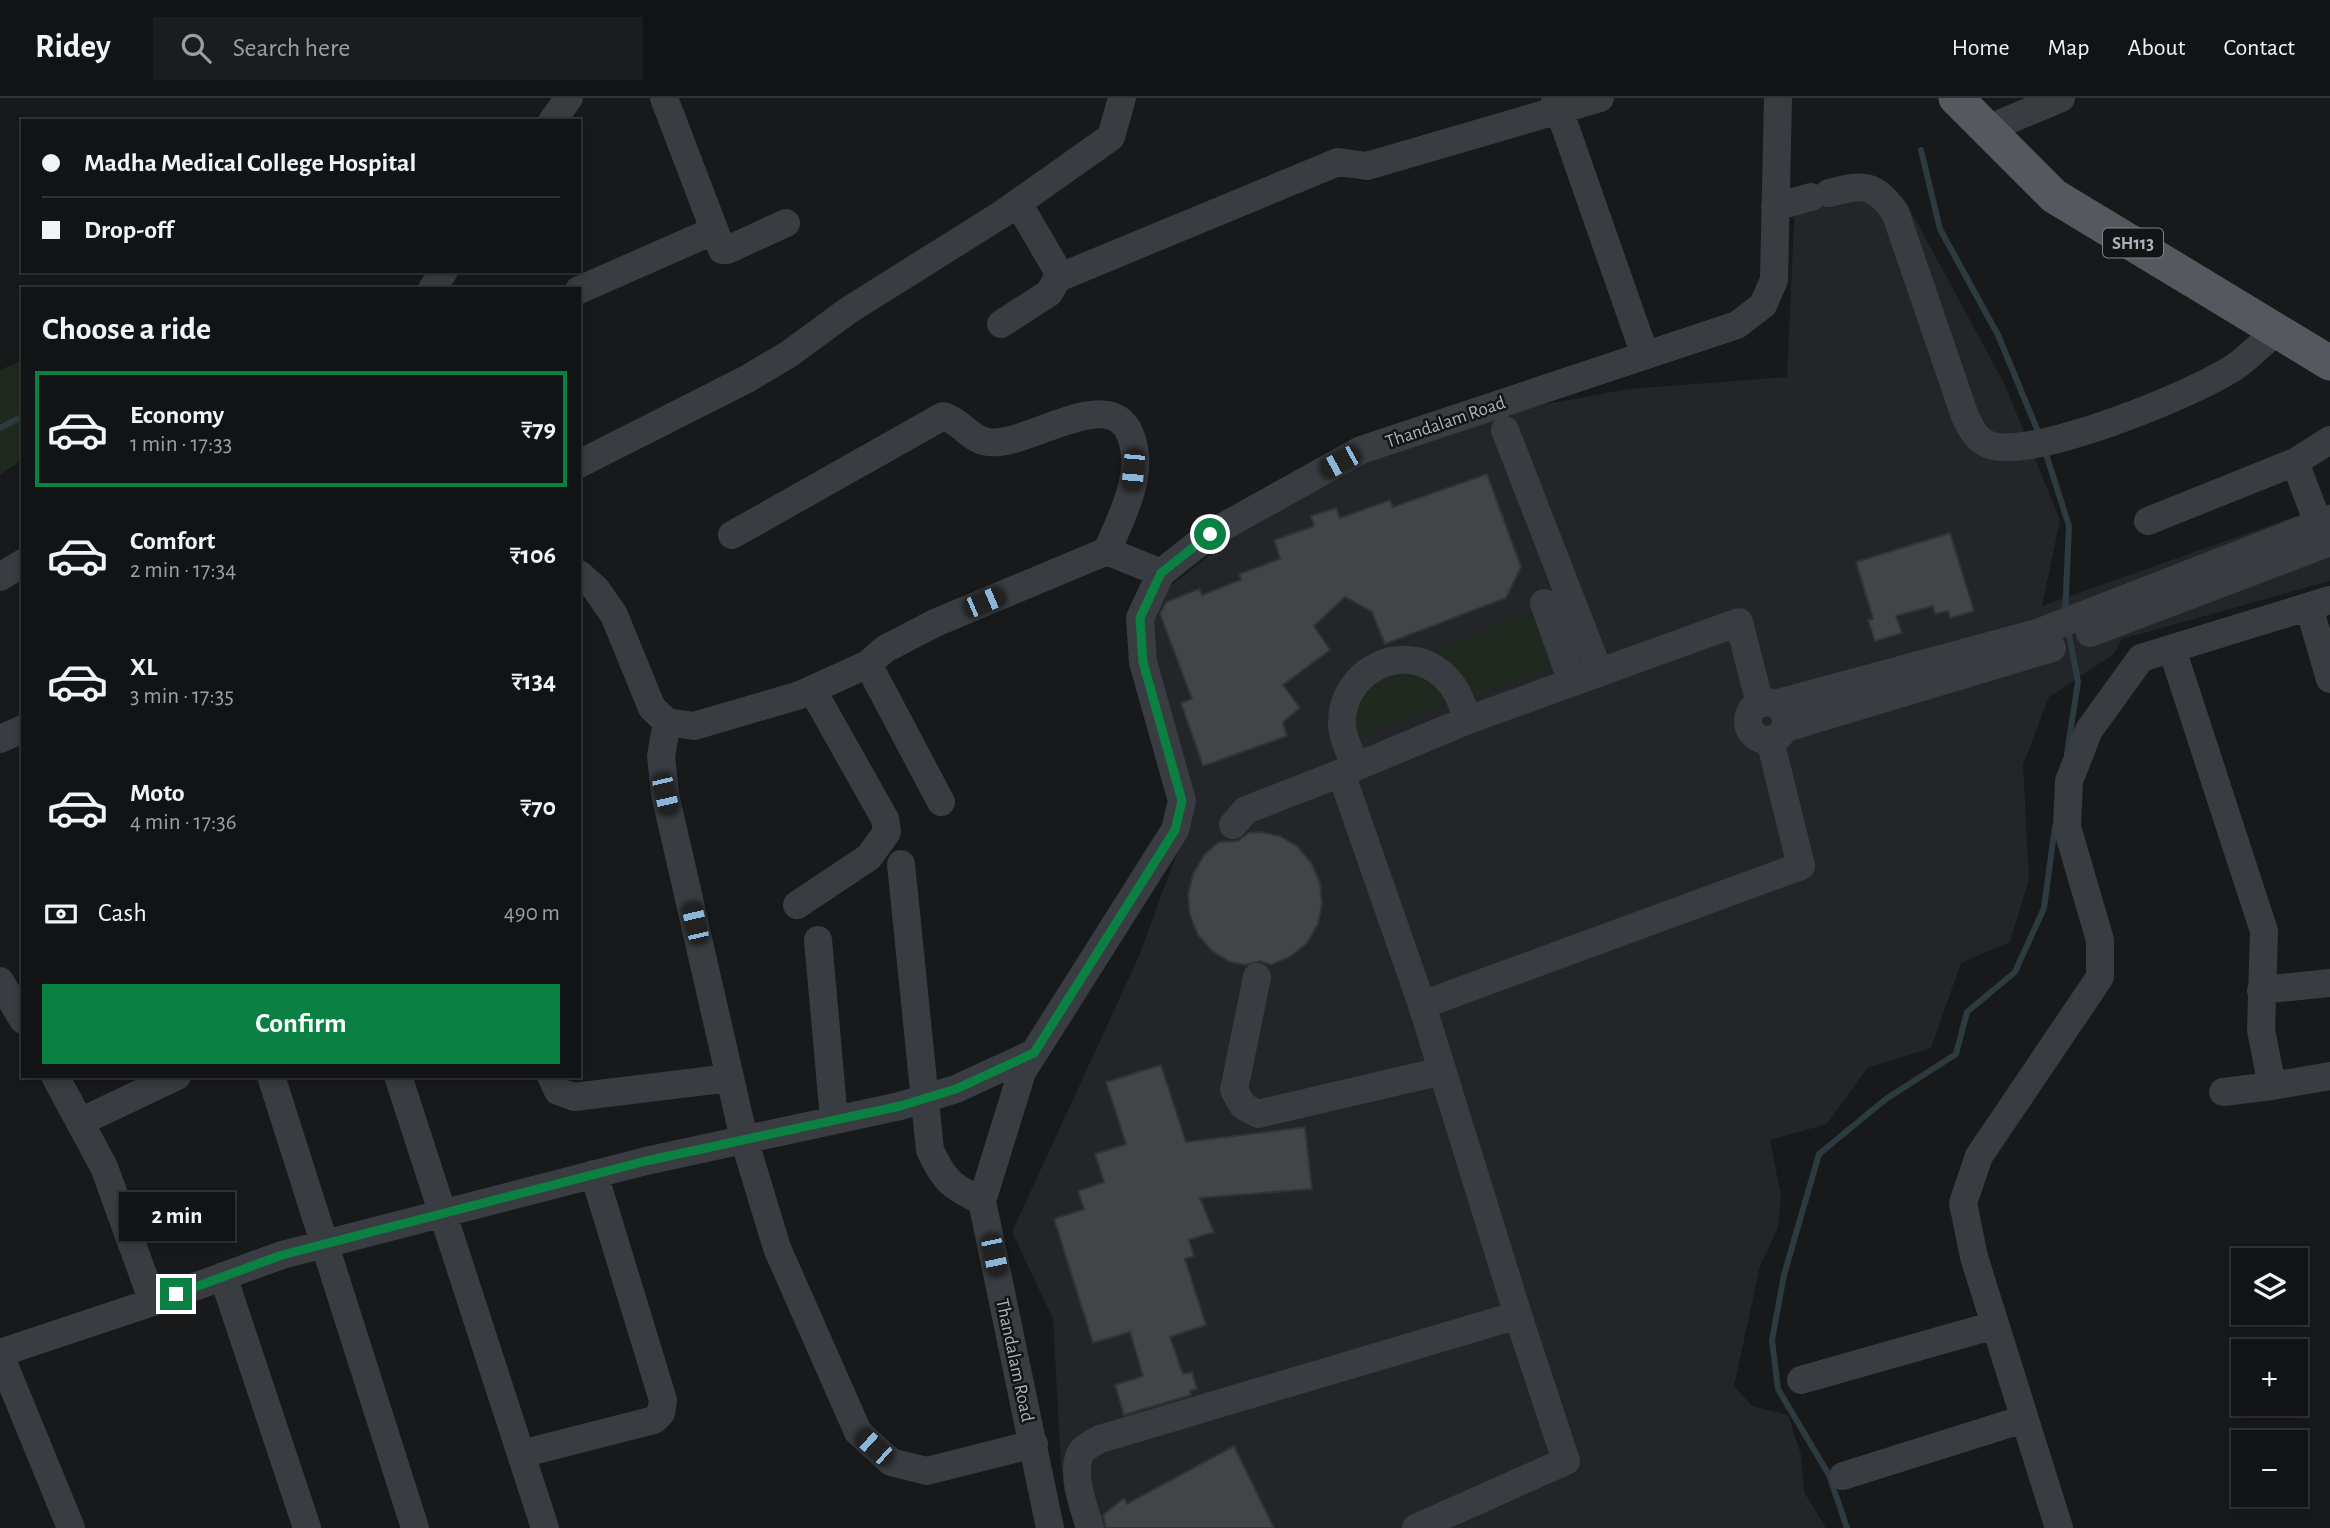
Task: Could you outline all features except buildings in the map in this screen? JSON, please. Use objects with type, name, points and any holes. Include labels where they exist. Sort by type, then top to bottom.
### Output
[{"type":"main road","name":"SH113","points":[[1956,98],[2054,195],[2330,363]]},
{"type":"main road","name":"SH113","points":[[1992,110],[2065,181],[2330,338]]},
{"type":"street","points":[[553,119],[569,98]]},
{"type":"street","points":[[664,98],[718,246],[727,250],[786,223]]},
{"type":"street","points":[[581,463],[690,410],[758,373],[849,310],[1018,203],[1111,137],[1122,98]]},
{"type":"street","points":[[1001,324],[1049,293],[1058,278],[1338,162],[1367,166],[1558,104],[1600,98]]},
{"type":"street","name":"Thandalam Road","points":[[1050,1528],[982,1201],[1022,1072],[1175,830],[1182,801],[1142,651],[1140,618],[1161,573],[1210,534],[1361,450],[1737,325],[1763,305],[1773,280],[1778,98]]},
{"type":"street","points":[[1992,110],[2061,98]]},
{"type":"street","points":[[1558,104],[1645,355]]},
{"type":"street","points":[[1775,207],[1864,187],[1881,193],[1895,212],[1965,416],[1974,435],[1991,446],[2016,448],[2057,439],[2174,398],[2236,366],[2277,331]]},
{"type":"street","points":[[1018,203],[1056,268],[1058,278]]},
{"type":"street","points":[[581,289],[713,230]]},
{"type":"street","points":[[581,576],[596,589],[614,615],[652,708],[667,722],[694,726],[813,691],[868,664],[886,649],[935,623],[1107,551],[1131,493],[1135,447],[1125,424],[1109,414],[1086,415],[1017,438],[989,442],[971,436],[956,420],[943,416],[732,536]]},
{"type":"street","points":[[1505,430],[1599,672]]},
{"type":"street","points":[[2148,521],[2295,462],[2330,440]]},
{"type":"street","points":[[1772,719],[2040,643],[2326,528],[2295,462]]},
{"type":"street","points":[[1107,551],[1161,573]]},
{"type":"street","points":[[0,577],[21,564]]},
{"type":"street","points":[[1544,603],[1572,682]]},
{"type":"street","points":[[2059,1528],[1974,1258],[1964,1203],[1979,1156],[2100,977],[2100,940],[2067,827],[2069,781],[2090,730],[2141,658],[2319,603],[2330,679]]},
{"type":"street","points":[[1233,825],[1246,810],[1468,720],[1739,622],[1772,719],[1801,866],[1422,1005]]},
{"type":"street","points":[[2172,649],[2264,931],[2261,1030],[2272,1086]]},
{"type":"street","points":[[1416,1528],[1566,1461],[1348,769],[1342,728],[1344,706],[1352,687],[1376,666],[1407,660],[1437,670],[1453,686],[1468,720]]},
{"type":"street","points":[[868,664],[941,802]]},
{"type":"street","points":[[797,905],[869,857],[887,832],[885,819],[813,691]]},
{"type":"street","points":[[667,722],[661,756],[665,794],[744,1139],[777,1248],[858,1432],[891,1462],[927,1471],[1034,1444]]},
{"type":"street","points":[[0,738],[21,730]]},
{"type":"street","points":[[901,863],[930,1150],[941,1175],[955,1189],[982,1201]]},
{"type":"street","points":[[818,940],[834,1119]]},
{"type":"street","points":[[1257,977],[1234,1090],[1244,1106],[1258,1114],[1442,1071]]},
{"type":"street","points":[[0,981],[21,1017]]},
{"type":"street","points":[[2261,990],[2330,983]]},
{"type":"street","points":[[71,1528],[0,1354],[153,1303],[282,1255],[594,1174],[924,1099],[956,1089],[1034,1053]]},
{"type":"street","points":[[2223,1092],[2330,1076]]},
{"type":"street","points":[[56,1078],[104,1167],[153,1303]]},
{"type":"street","points":[[80,1122],[173,1078]]},
{"type":"street","points":[[272,1078],[415,1528]]},
{"type":"street","points":[[399,1078],[545,1528]]},
{"type":"street","points":[[552,1078],[558,1091],[574,1097],[730,1078]]},
{"type":"street","points":[[521,1454],[653,1420],[661,1413],[663,1400],[594,1174]]},
{"type":"street","points":[[223,1276],[307,1528]]},
{"type":"street","points":[[1090,1528],[1082,1503],[1078,1457],[1084,1448],[1100,1439],[1518,1315]]},
{"type":"street","points":[[1801,1380],[1995,1325]]},
{"type":"street","points":[[1843,1476],[2024,1419]]},
{"type":"shaded area","points":[[1795,200],[1906,202],[2005,385],[2060,520],[2042,606],[2330,504],[2330,581],[2122,639],[2114,654],[2049,697],[2023,765],[2029,879],[2010,942],[1961,963],[1931,1048],[1867,1068],[1827,1124],[1770,1140],[1781,1196],[1778,1228],[1760,1266],[1734,1386],[1752,1406],[1788,1415],[1801,1455],[1804,1492],[1826,1528],[1077,1528],[1061,1466],[1053,1319],[1012,1232],[1139,956],[1193,809],[1153,667],[1151,601],[1247,526],[1354,467],[1508,411],[1629,389],[1787,377]]},
{"type":"shaded area","points":[[21,361],[21,460],[0,475],[0,370]]},
{"type":"shaded area","points":[[1531,611],[1551,667],[1469,698],[1427,653]]},
{"type":"shaded area","points":[[1412,671],[1439,689],[1446,705],[1361,736],[1354,718],[1360,689]]},
{"type":"waterway","points":[[1921,150],[1940,229],[1998,335],[2039,434]]},
{"type":"waterway","points":[[0,428],[21,417]]},
{"type":"waterway","points":[[2044,448],[2069,526],[2065,615]]},
{"type":"waterway","points":[[2067,753],[2078,682],[2068,629]]},
{"type":"waterway","points":[[1847,1528],[1829,1475],[1778,1389],[1772,1340],[1784,1275],[1819,1154],[1886,1099],[1956,1054],[1967,1012],[2015,972],[2044,908],[2055,826]]},
{"type":"route","points":[[176,1294],[282,1255],[646,1161],[900,1106],[956,1089],[1034,1053],[1175,830],[1182,801],[1143,662],[1140,618],[1161,573],[1210,534]]}]
